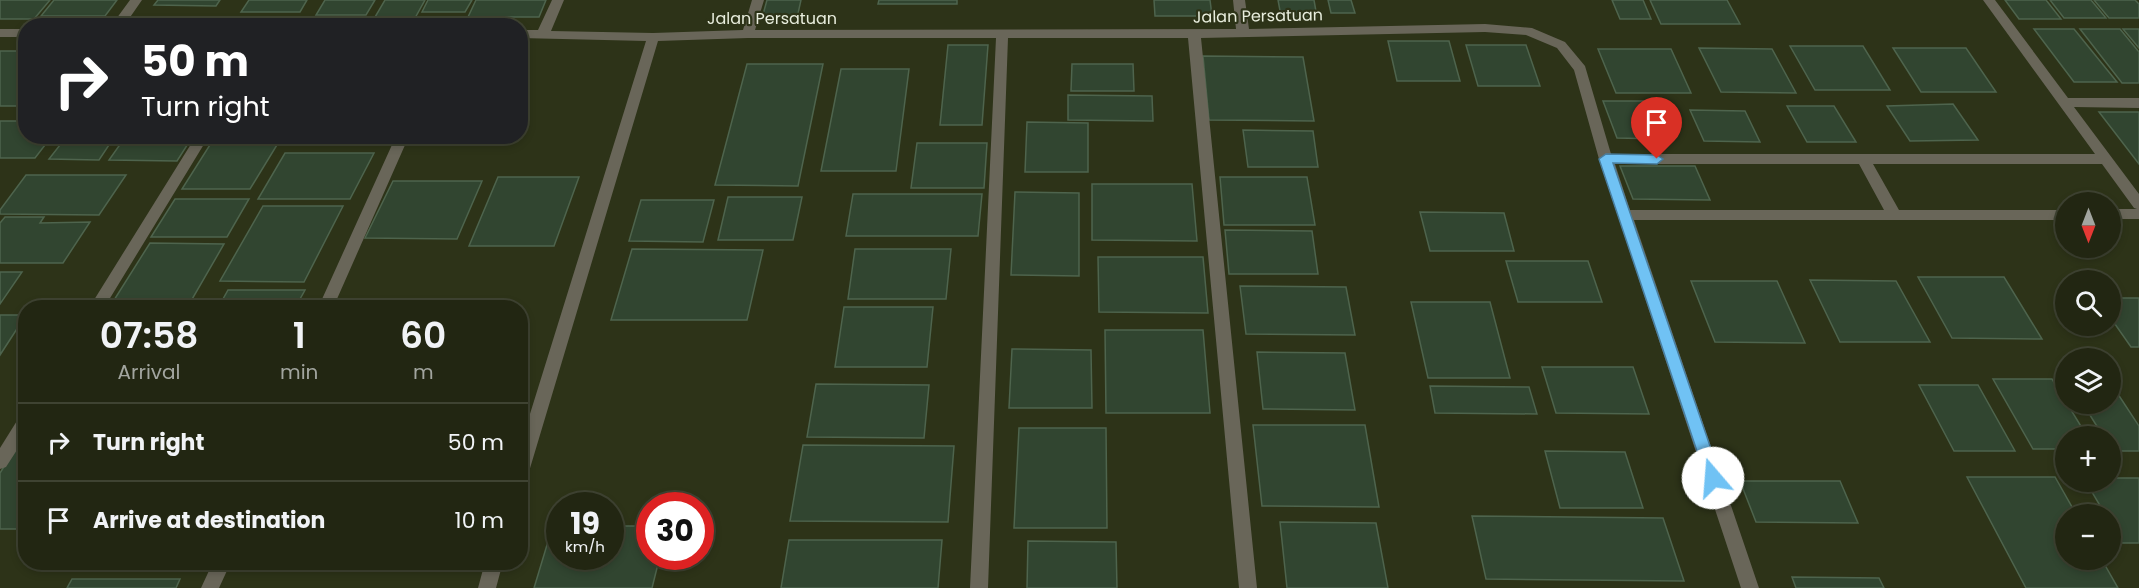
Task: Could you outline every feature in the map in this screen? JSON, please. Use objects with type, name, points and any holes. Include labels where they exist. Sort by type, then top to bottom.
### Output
[{"type":"street","points":[[123,18],[136,0]]},
{"type":"street","points":[[543,34],[558,0]]},
{"type":"street","points":[[748,34],[758,0]]},
{"type":"street","points":[[1239,0],[1243,33]]},
{"type":"street","points":[[1989,0],[2109,159],[2139,204]]},
{"type":"street","name":"Jalan Persatuan","points":[[528,34],[653,37],[748,34],[1194,34],[1485,28],[1528,31],[1561,45],[1580,69],[1606,159],[1750,588]]},
{"type":"street","points":[[1,34],[18,33]]},
{"type":"street","points":[[979,588],[1002,34]]},
{"type":"street","points":[[1194,34],[1248,588]]},
{"type":"street","points":[[528,449],[653,37]]},
{"type":"street","points":[[2066,102],[2139,103]]},
{"type":"street","points":[[101,300],[198,144]]},
{"type":"street","points":[[329,300],[399,144]]},
{"type":"street","points":[[1606,159],[2109,159]]},
{"type":"street","points":[[1863,159],[1894,214]]},
{"type":"street","points":[[2121,214],[2139,214]]},
{"type":"street","points":[[1626,215],[2055,215]]},
{"type":"street","points":[[0,462],[18,434]]},
{"type":"street","points":[[210,588],[218,570]]},
{"type":"street","points":[[487,588],[492,570]]},
{"type":"building","points":[[0,0],[50,0],[35,18],[0,19]]},
{"type":"building","points":[[54,0],[117,0],[105,16],[41,16]]},
{"type":"building","points":[[158,0],[220,0],[216,6],[154,5]]},
{"type":"building","points":[[249,0],[307,0],[300,12],[241,12]]},
{"type":"building","points":[[325,0],[375,0],[366,15],[316,15]]},
{"type":"building","points":[[385,0],[425,0],[415,18],[375,17]]},
{"type":"building","points":[[428,0],[472,0],[465,12],[422,12]]},
{"type":"building","points":[[476,0],[546,0],[539,17],[468,17]]},
{"type":"building","points":[[767,0],[801,0],[797,18],[762,18]]},
{"type":"building","points":[[879,0],[957,0],[957,4],[878,4]]},
{"type":"building","points":[[1154,0],[1210,0],[1212,16],[1155,16]]},
{"type":"building","points":[[1278,0],[1314,0],[1317,17],[1281,16]]},
{"type":"building","points":[[1328,0],[1351,0],[1355,13],[1331,13]]},
{"type":"building","points":[[1612,0],[1643,0],[1651,19],[1620,19]]},
{"type":"building","points":[[1650,0],[1727,0],[1740,24],[1661,24]]},
{"type":"building","points":[[2005,0],[2046,0],[2061,19],[2019,19]]},
{"type":"building","points":[[2050,0],[2091,0],[2106,18],[2064,18]]},
{"type":"building","points":[[2094,0],[2135,0],[2139,4],[2139,18],[2109,18]]},
{"type":"building","points":[[2034,29],[2074,29],[2117,82],[2074,82]]},
{"type":"building","points":[[2080,29],[2120,29],[2139,52],[2139,83],[2122,83]]},
{"type":"building","points":[[2123,29],[2139,29],[2139,48]]},
{"type":"building","points":[[1388,41],[1449,41],[1460,81],[1397,81]]},
{"type":"building","points":[[948,45],[988,45],[982,125],[940,125]]},
{"type":"building","points":[[1466,45],[1526,45],[1540,86],[1478,86]]},
{"type":"building","points":[[1790,46],[1863,46],[1890,90],[1815,90]]},
{"type":"building","points":[[1699,48],[1772,49],[1796,93],[1721,92]]},
{"type":"building","points":[[1893,48],[1966,48],[1996,92],[1921,92]]},
{"type":"building","points":[[1598,49],[1671,49],[1691,93],[1616,93]]},
{"type":"building","points":[[0,51],[18,51],[18,106],[0,106]]},
{"type":"building","points":[[1203,56],[1303,57],[1314,121],[1209,120]]},
{"type":"building","points":[[747,64],[823,64],[798,186],[715,185]]},
{"type":"building","points":[[1072,64],[1133,64],[1134,91],[1071,91]]},
{"type":"building","points":[[841,69],[909,69],[896,171],[821,171]]},
{"type":"building","points":[[1068,95],[1152,96],[1153,121],[1068,120]]},
{"type":"building","points":[[1603,101],[1646,101],[1661,139],[1617,138]]},
{"type":"building","points":[[1953,104],[1978,140],[1910,141],[1887,106]]},
{"type":"building","points":[[1787,106],[1834,106],[1856,142],[1807,142]]},
{"type":"building","points":[[1690,110],[1745,111],[1760,142],[1704,141]]},
{"type":"building","points":[[2099,112],[2139,112],[2139,164]]},
{"type":"building","points":[[0,121],[18,121],[18,144],[46,144],[35,158],[0,158]]},
{"type":"building","points":[[1027,122],[1088,123],[1088,172],[1025,172]]},
{"type":"building","points":[[1243,130],[1313,131],[1318,167],[1248,167]]},
{"type":"building","points":[[917,143],[987,143],[984,188],[911,188]]},
{"type":"building","points":[[61,144],[110,144],[99,160],[49,159]]},
{"type":"building","points":[[120,144],[188,144],[177,161],[109,160]]},
{"type":"building","points":[[210,144],[278,144],[250,189],[182,189]]},
{"type":"building","points":[[285,153],[374,153],[350,199],[258,199]]},
{"type":"building","points":[[1620,166],[1695,166],[1710,200],[1633,199]]},
{"type":"building","points":[[26,175],[126,175],[99,215],[0,214],[0,210]]},
{"type":"building","points":[[498,177],[579,177],[554,246],[469,246]]},
{"type":"building","points":[[1220,177],[1307,177],[1315,225],[1224,225]]},
{"type":"building","points":[[393,181],[482,181],[457,239],[365,238]]},
{"type":"building","points":[[1092,184],[1192,184],[1197,241],[1092,240]]},
{"type":"building","points":[[1015,192],[1079,193],[1079,276],[1011,275]]},
{"type":"building","points":[[853,194],[982,194],[978,236],[846,236]]},
{"type":"building","points":[[728,197],[802,197],[793,240],[718,240]]},
{"type":"building","points":[[175,199],[249,199],[227,237],[151,237]]},
{"type":"building","points":[[641,200],[714,200],[703,242],[629,241]]},
{"type":"building","points":[[263,206],[343,206],[304,282],[220,281]]},
{"type":"building","points":[[1420,212],[1504,213],[1514,251],[1430,251]]},
{"type":"building","points":[[5,217],[44,217],[40,223],[90,222],[63,263],[0,263],[0,223]]},
{"type":"building","points":[[1225,230],[1312,231],[1318,274],[1229,274]]},
{"type":"building","points":[[150,243],[224,244],[192,300],[114,300]]},
{"type":"building","points":[[632,249],[763,250],[747,320],[611,320]]},
{"type":"building","points":[[855,249],[951,249],[946,299],[848,299]]},
{"type":"building","points":[[1098,257],[1203,257],[1208,313],[1099,312]]},
{"type":"building","points":[[1506,261],[1588,261],[1602,302],[1518,302]]},
{"type":"building","points":[[0,272],[22,272],[0,304]]},
{"type":"building","points":[[1918,277],[2004,277],[2042,339],[1952,338]]},
{"type":"building","points":[[1810,280],[1896,281],[1930,342],[1840,342]]},
{"type":"building","points":[[1691,281],[1777,281],[1805,343],[1715,342]]},
{"type":"building","points":[[1240,286],[1346,287],[1355,335],[1246,334]]},
{"type":"building","points":[[228,290],[305,290],[299,300],[222,300]]},
{"type":"building","points":[[2121,298],[2139,298],[2139,347],[2131,347],[2121,333]]},
{"type":"building","points":[[1411,302],[1490,302],[1510,378],[1428,378]]},
{"type":"building","points":[[844,307],[933,307],[927,367],[835,367]]},
{"type":"building","points":[[0,315],[18,315],[18,327],[0,355]]},
{"type":"building","points":[[1105,330],[1203,330],[1210,413],[1106,413]]},
{"type":"building","points":[[1012,349],[1091,350],[1092,408],[1009,408]]},
{"type":"building","points":[[1257,352],[1345,353],[1355,410],[1263,409]]},
{"type":"building","points":[[1542,367],[1633,367],[1649,414],[1556,413]]},
{"type":"building","points":[[1993,379],[2052,379],[2055,384],[2055,414],[2073,414],[2081,426],[2055,426],[2055,449],[2033,449]]},
{"type":"building","points":[[816,384],[929,385],[924,438],[807,437]]},
{"type":"building","points":[[1919,385],[1978,385],[2015,451],[1954,451]]},
{"type":"building","points":[[1430,386],[1529,387],[1537,414],[1435,413]]},
{"type":"building","points":[[2121,399],[2139,426],[2139,451],[2121,451],[2121,426],[2097,426],[2089,414],[2121,414]]},
{"type":"building","points":[[1253,425],[1365,425],[1379,507],[1262,506]]},
{"type":"building","points":[[1019,428],[1106,428],[1107,528],[1014,528]]},
{"type":"building","points":[[18,445],[18,529],[0,529],[0,473]]},
{"type":"building","points":[[803,445],[954,446],[948,522],[790,521]]},
{"type":"building","points":[[1545,451],[1625,452],[1643,508],[1560,508]]},
{"type":"building","points":[[1967,477],[2055,477],[2055,492],[2064,492],[2070,504],[2055,504],[2055,570],[2108,570],[2118,588],[2026,588]]},
{"type":"building","points":[[2121,478],[2139,478],[2139,543],[2121,541],[2121,504],[2099,504],[2092,492],[2121,492]]},
{"type":"building","points":[[1740,481],[1840,481],[1858,523],[1756,522]]},
{"type":"building","points":[[1472,516],[1663,518],[1684,581],[1486,579]]},
{"type":"building","points":[[1280,522],[1376,523],[1388,588],[1287,588]]},
{"type":"building","points":[[624,526],[636,526],[636,570],[656,570],[652,588],[534,588],[546,548],[546,570],[624,570]]},
{"type":"building","points":[[789,540],[942,540],[938,588],[781,588]]},
{"type":"building","points":[[1028,541],[1116,542],[1117,588],[1027,588]]},
{"type":"building","points":[[1792,577],[1879,578],[1884,588],[1796,588]]},
{"type":"building","points":[[72,579],[180,579],[176,588],[67,588]]},
{"type":"route","points":[[1657,159],[1606,159],[1713,478]]}]
